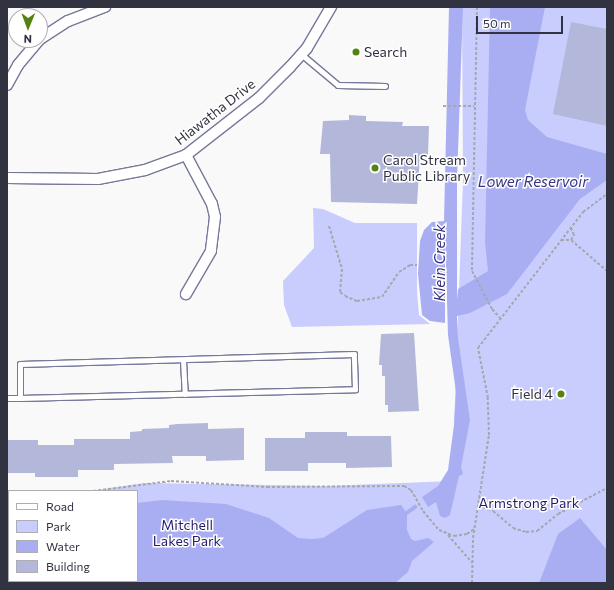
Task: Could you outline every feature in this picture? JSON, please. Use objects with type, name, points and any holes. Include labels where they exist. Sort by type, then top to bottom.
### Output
[{"type":"street","points":[[48,34],[68,21],[105,7]]},
{"type":"street","name":"Hiawatha Drive","points":[[7,178],[106,178],[145,170],[186,155],[259,98],[301,54],[331,7]]},
{"type":"street","points":[[7,86],[18,65],[32,48]]},
{"type":"street","points":[[186,155],[212,204],[215,217],[211,251],[186,294]]},
{"type":"lane","points":[[301,54],[338,85],[384,86]]},
{"type":"lane","points":[[7,398],[20,398],[185,394],[355,389],[354,354],[20,364],[20,398]]},
{"type":"lane","points":[[183,360],[185,394]]},
{"type":"path","points":[[477,7],[472,271],[490,305],[500,318]]},
{"type":"path","points":[[443,106],[474,106]]},
{"type":"path","points":[[472,583],[475,529],[490,435],[490,416],[478,348],[583,212],[607,194]]},
{"type":"path","points":[[329,226],[342,269],[340,292],[345,296],[357,301],[382,297],[399,272],[410,265],[417,265]]},
{"type":"path","points":[[571,228],[574,235],[572,240]]},
{"type":"path","points":[[561,240],[572,240],[607,271]]},
{"type":"path","points":[[102,490],[172,481],[267,486],[404,486],[411,490],[431,522],[448,535],[472,563]]},
{"type":"path","points":[[478,505],[493,511],[513,528],[526,532],[537,531],[564,511],[607,488]]},
{"type":"path","points":[[448,535],[460,536],[475,529]]},
{"type":"green space","name":"Armstrong Park","points":[[462,7],[607,7],[607,583],[7,583],[7,499],[8,582],[138,582],[138,490],[98,490],[144,483],[327,486],[452,481],[463,181]]},
{"type":"green space","points":[[313,208],[323,209],[355,223],[417,223],[417,292],[419,315],[430,324],[292,327],[284,305],[283,281],[314,248]]},
{"type":"water","name":"Lower Reservoir","points":[[449,7],[463,7],[457,181],[457,300],[458,289],[488,271],[485,243],[490,7],[545,7],[525,110],[528,120],[547,137],[607,154],[607,180],[580,199],[507,294],[470,313],[457,316],[458,338],[470,420],[461,467],[463,474],[459,476],[450,515],[445,518],[440,516],[436,502],[428,507],[422,497],[438,486],[448,470],[454,425],[456,392],[448,335],[445,230],[445,323],[430,321],[422,315],[418,274],[420,241],[424,230],[432,222],[444,221]]},
{"type":"water","name":"Mitchell Lakes Park","points":[[162,500],[226,504],[269,518],[298,538],[311,539],[323,538],[367,510],[401,505],[407,513],[407,530],[411,539],[415,541],[428,538],[434,542],[412,561],[408,572],[395,583],[7,583],[7,529],[8,582],[138,582],[138,503]]},
{"type":"water","points":[[580,518],[607,550],[607,583],[539,583],[558,534]]},
{"type":"building","points":[[571,22],[607,29],[607,126],[553,114]]},
{"type":"building","name":"Carol Stream Public Library","points":[[349,115],[366,116],[366,121],[403,122],[402,126],[429,126],[428,156],[420,156],[417,204],[331,202],[330,154],[320,154],[323,121],[349,120]]},
{"type":"building","points":[[414,333],[419,411],[388,412],[388,405],[385,405],[385,376],[382,376],[382,365],[379,365],[381,334]]},
{"type":"building","points":[[208,423],[208,429],[244,428],[244,460],[206,461],[206,456],[172,456],[173,463],[114,464],[114,470],[78,470],[78,477],[35,477],[35,473],[7,473],[7,440],[38,440],[38,445],[74,445],[74,439],[130,439],[130,432],[142,431],[142,429],[169,428],[169,425],[177,424]]},
{"type":"building","points":[[305,432],[347,432],[347,436],[391,436],[392,467],[346,468],[346,463],[308,463],[308,471],[265,471],[265,438],[305,438]]},
{"type":"waterway","points":[[407,513],[415,507]]},
{"type":"place","name":"Search","points":[[356,52]]},
{"type":"place","name":"Carol Stream Public Library","points":[[375,168]]},
{"type":"place","name":"Field 4","points":[[561,394]]},
{"type":"water label","name":"Klein Creek","points":[[440,263]]}]
